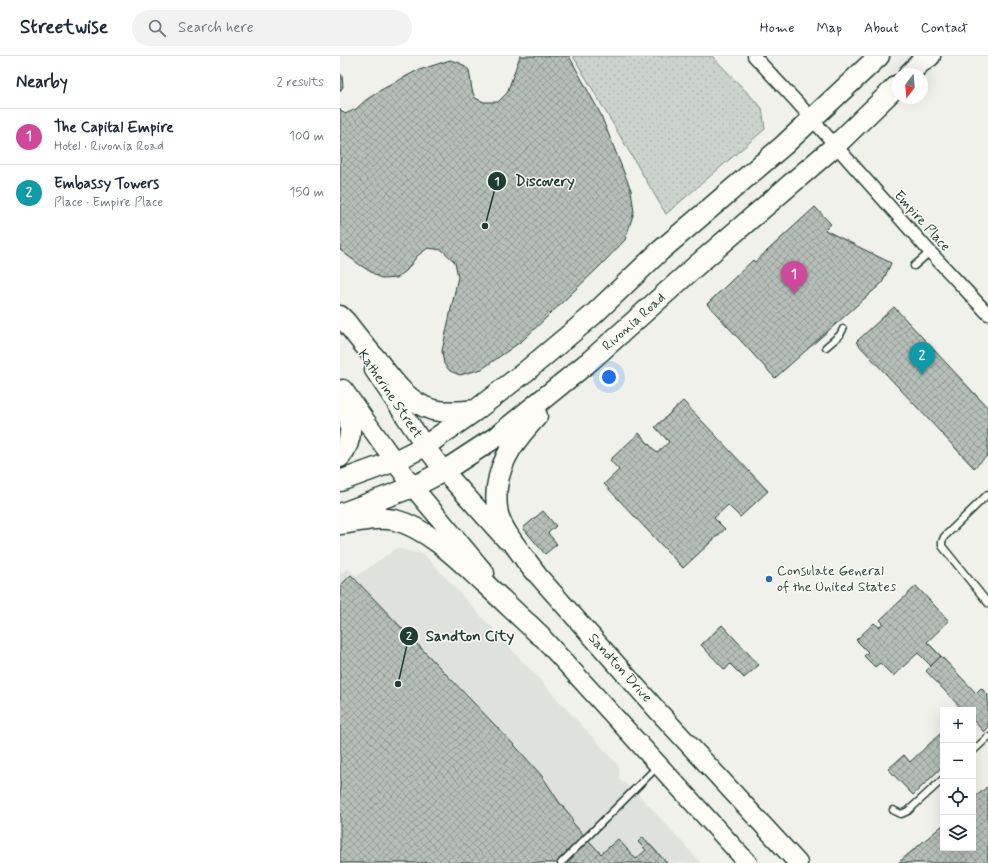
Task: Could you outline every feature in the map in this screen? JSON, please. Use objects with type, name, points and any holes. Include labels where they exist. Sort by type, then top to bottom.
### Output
[{"type":"main road","points":[[340,481],[395,461],[425,446],[476,410],[525,372],[593,315],[660,251],[784,145],[879,56]]},
{"type":"main road","points":[[915,68],[930,56]]},
{"type":"main road","name":"Rivonia Road","points":[[340,514],[413,486],[444,470],[496,437],[591,360],[703,259],[835,146],[892,91]]},
{"type":"main road","points":[[340,316],[394,383],[407,396],[417,403],[432,410],[447,412],[476,410]]},
{"type":"main road","name":"Katherine Street","points":[[340,322],[425,446],[444,470]]},
{"type":"main road","points":[[534,571],[507,534],[498,514],[496,497],[500,474],[509,451],[519,436],[591,360]]},
{"type":"main road","points":[[340,386],[413,486],[475,563],[748,863]]},
{"type":"main road","points":[[340,393],[346,407],[350,426],[350,438],[347,446],[340,456]]},
{"type":"main road","name":"Sandton Drive","points":[[444,470],[652,704],[798,863]]},
{"type":"main road","points":[[340,524],[380,518],[394,520],[410,525],[425,533],[470,570],[540,635]]},
{"type":"street","name":"Empire Place","points":[[754,56],[930,252],[988,314]]},
{"type":"lane","points":[[914,266],[930,252]]},
{"type":"lane","points":[[826,347],[840,335],[843,329]]},
{"type":"lane","points":[[988,494],[944,536],[942,546],[988,603]]},
{"type":"lane","points":[[976,748],[988,737]]},
{"type":"lane","points":[[561,863],[659,764]]},
{"type":"lane","points":[[892,810],[901,814],[908,811],[942,779]]},
{"type":"shaded area","points":[[573,56],[712,56],[762,108],[765,129],[666,214]]},
{"type":"shaded area","points":[[397,548],[425,555],[619,766],[619,778],[643,799],[701,863],[340,863],[340,574],[348,568],[357,576]]},
{"type":"building","points":[[520,56],[569,56],[600,113],[631,190],[634,212],[625,240],[523,340],[482,369],[460,375],[450,371],[444,364],[442,351],[458,277],[455,262],[442,250],[428,248],[417,256],[407,270],[397,278],[382,279],[340,250],[340,109],[345,114],[356,109],[381,90],[416,71],[450,60],[460,63],[469,70],[472,90],[475,98],[484,102],[498,102],[507,93]]},
{"type":"building","points":[[340,73],[342,76],[343,87],[340,91]]},
{"type":"building","points":[[815,207],[831,224],[825,230],[891,263],[882,283],[775,378],[707,304],[753,260],[755,262]]},
{"type":"building","points":[[894,307],[988,408],[988,455],[974,468],[856,342]]},
{"type":"building","points":[[683,401],[768,491],[740,517],[728,505],[714,518],[725,529],[683,568],[604,484],[619,470],[610,460],[639,433],[657,453],[669,442],[655,427]]},
{"type":"building","points":[[543,511],[556,526],[548,533],[557,544],[545,554],[523,528]]},
{"type":"building","points":[[351,575],[542,776],[559,802],[571,816],[573,823],[601,854],[618,839],[636,859],[646,850],[638,842],[643,837],[667,863],[340,863],[340,586]]},
{"type":"building","points":[[916,586],[949,621],[927,642],[941,656],[931,666],[918,653],[893,676],[880,663],[875,667],[864,656],[868,652],[856,640],[874,623],[879,627],[883,623],[880,620]]},
{"type":"building","points":[[722,625],[759,665],[744,678],[730,664],[725,670],[701,645]]},
{"type":"building","points":[[941,656],[976,693],[981,688],[988,695],[988,728],[984,732],[976,723],[976,707],[960,707],[926,671]]},
{"type":"building","points":[[940,734],[940,769],[913,795],[888,769],[904,755],[910,762]]},
{"type":"building","points":[[988,786],[988,863],[899,862],[940,828],[940,851],[976,851],[976,796]]},
{"type":"place","name":"Discovery","points":[[485,226]]},
{"type":"place","name":"The Capital Empire","points":[[794,294]]},
{"type":"place","name":"Embassy Towers","points":[[922,375]]},
{"type":"place","name":"Consulate General of the United States","points":[[769,579]]},
{"type":"place","name":"Sandton City","points":[[398,684]]}]
